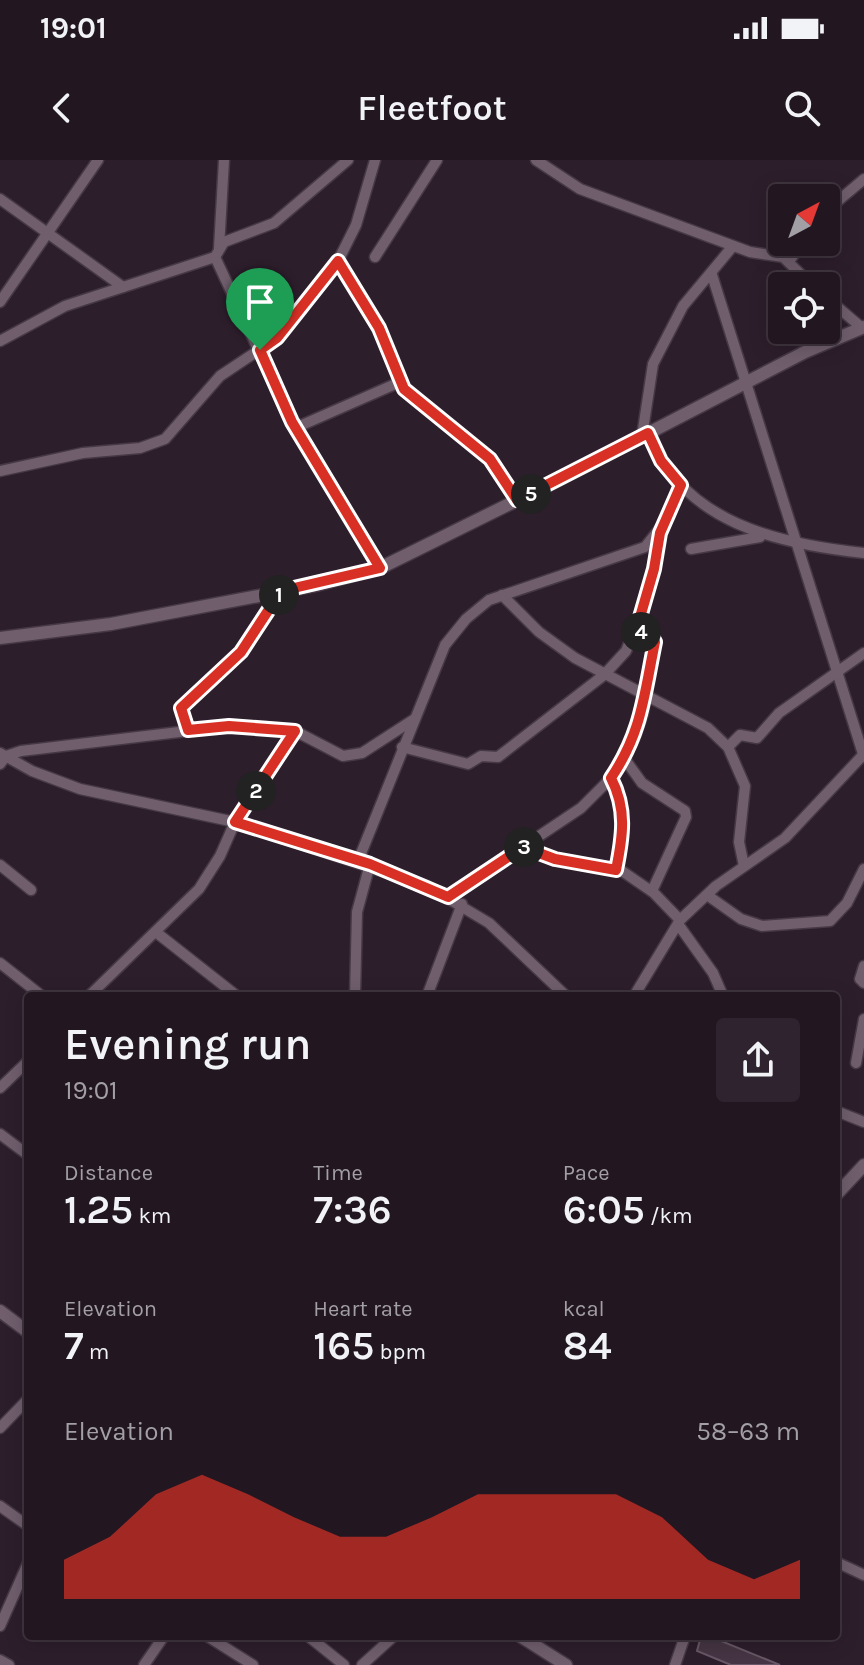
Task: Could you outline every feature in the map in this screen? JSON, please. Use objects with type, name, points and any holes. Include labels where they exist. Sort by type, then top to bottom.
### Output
[{"type":"street","points":[[0,302],[98,160]]},
{"type":"street","points":[[224,160],[217,252],[295,428],[380,568]]},
{"type":"street","points":[[0,341],[65,306],[217,252],[224,242],[274,223],[348,160]]},
{"type":"street","points":[[0,471],[83,453],[140,448],[165,439],[220,376],[277,338],[338,261],[356,225],[375,160]]},
{"type":"street","points":[[375,257],[437,160]]},
{"type":"street","points":[[536,160],[580,189],[733,246],[789,261],[800,272]]},
{"type":"street","points":[[840,199],[864,179]]},
{"type":"street","points":[[0,199],[123,287]]},
{"type":"street","points":[[733,246],[712,275],[683,306],[653,364],[645,435],[681,485],[703,502],[762,537]]},
{"type":"street","points":[[789,261],[793,256]]},
{"type":"street","points":[[338,261],[379,328],[400,382],[411,397],[490,459],[517,500]]},
{"type":"street","points":[[636,992],[679,922],[707,895],[785,838],[863,756],[712,275]]},
{"type":"street","points":[[0,638],[111,624],[380,568],[745,382],[863,327],[840,308]]},
{"type":"street","points":[[295,428],[400,382]]},
{"type":"street","points":[[402,747],[468,764],[481,756],[498,757],[604,675],[626,651],[636,631],[651,580],[660,533],[681,485]]},
{"type":"street","points":[[358,861],[445,645],[466,619],[489,600],[622,558],[645,547],[660,533]]},
{"type":"street","points":[[691,549],[762,537],[864,553]]},
{"type":"street","points":[[188,730],[181,708],[241,652],[281,591]]},
{"type":"street","points":[[502,595],[539,632],[604,675],[708,728],[728,747],[745,786],[739,842],[744,866]]},
{"type":"street","points":[[448,897],[596,796],[611,778],[624,758],[647,696],[654,638],[636,631]]},
{"type":"street","points":[[728,747],[740,735],[757,738],[779,713],[864,653]]},
{"type":"street","points":[[2,757],[54,746],[229,726],[295,731],[343,756],[362,753],[413,720]]},
{"type":"street","points":[[93,992],[199,889],[220,856],[235,822],[295,731]]},
{"type":"street","points":[[2,757],[80,789],[235,822],[370,864],[462,904],[489,923],[562,992]]},
{"type":"street","points":[[624,758],[642,783],[685,811],[686,817],[652,891]]},
{"type":"street","points":[[611,778],[620,796],[624,819],[616,870]]},
{"type":"street","points":[[523,847],[555,859],[616,870],[652,891],[679,922],[713,973],[721,992]]},
{"type":"street","points":[[355,992],[357,912],[370,864]]},
{"type":"street","points":[[0,865],[31,890]]},
{"type":"street","points":[[707,895],[741,919],[762,926],[830,921],[847,903],[864,869]]},
{"type":"street","points":[[429,992],[462,904]]},
{"type":"street","points":[[157,933],[232,992]]},
{"type":"street","points":[[0,963],[37,992]]},
{"type":"street","points":[[864,966],[860,979],[864,983]]},
{"type":"street","points":[[856,1063],[864,1019]]},
{"type":"street","points":[[0,1088],[24,1065]]},
{"type":"street","points":[[840,1113],[864,1122]]},
{"type":"street","points":[[0,1134],[24,1152]]},
{"type":"street","points":[[840,1191],[864,1165]]},
{"type":"street","points":[[0,1311],[24,1329]]},
{"type":"street","points":[[0,1428],[24,1403]]},
{"type":"street","points":[[0,1506],[24,1523]]},
{"type":"street","points":[[840,1564],[864,1575]]},
{"type":"street","points":[[0,1626],[24,1572]]},
{"type":"street","points":[[144,1665],[161,1640]]},
{"type":"street","points":[[213,1640],[253,1665]]},
{"type":"street","points":[[313,1640],[344,1665]]},
{"type":"street","points":[[362,1665],[390,1640]]},
{"type":"street","points":[[526,1640],[561,1664]]},
{"type":"street","points":[[675,1665],[680,1640]]},
{"type":"street","points":[[0,1660],[9,1665]]},
{"type":"building","points":[[700,1640],[719,1640],[780,1665],[731,1665],[697,1651]]},
{"type":"route","points":[[338,261],[357,288],[388,345],[404,389],[451,429],[473,442],[501,472],[517,500],[648,433],[661,461],[681,485],[660,533],[654,569],[636,631],[650,634],[655,642],[643,713],[634,739],[611,778],[620,796],[624,819],[616,870],[555,859],[523,847],[448,897],[370,864],[235,822],[295,731],[229,726],[188,730],[181,708],[226,670],[281,591],[380,568],[292,422],[260,350],[277,338],[338,261]]}]
